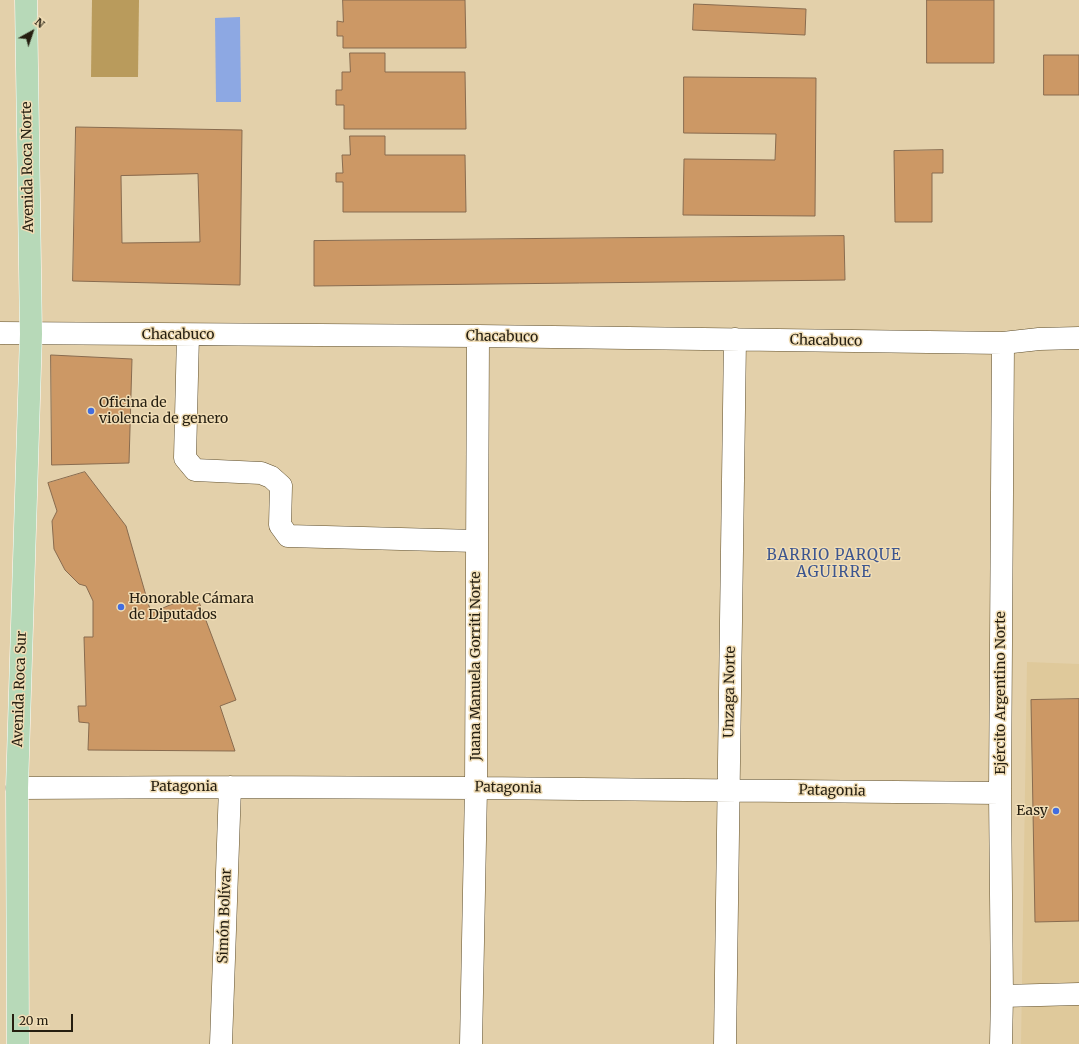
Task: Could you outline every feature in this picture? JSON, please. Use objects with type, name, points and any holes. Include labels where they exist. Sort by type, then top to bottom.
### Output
[{"type":"main road","name":"Avenida Roca Norte","points":[[26,0],[31,334]]},
{"type":"main road","name":"Avenida Roca Sur","points":[[18,1044],[17,788],[31,334]]},
{"type":"street","name":"Chacabuco","points":[[0,333],[478,336],[1004,343],[1040,339],[1079,338]]},
{"type":"street","points":[[188,335],[185,458],[195,470],[261,473],[271,477],[281,486],[280,525],[288,536],[476,540]]},
{"type":"street","name":"Juana Manuela Gorriti Norte","points":[[471,1044],[476,788],[478,336]]},
{"type":"street","name":"Unzaga Norte","points":[[725,1044],[735,339]]},
{"type":"street","name":"Ejército Argentino Norte","points":[[1001,1044],[1000,792],[1004,343]]},
{"type":"street","name":"Simón Bolívar","points":[[221,1044],[230,787]]},
{"type":"street","name":"Patagonia","points":[[17,788],[476,788],[1000,792]]},
{"type":"street","points":[[1002,996],[1079,994]]},
{"type":"shaded area","points":[[92,0],[139,0],[138,77],[91,77]]},
{"type":"shaded area","points":[[1027,662],[1079,664],[1079,1044],[1021,1044]]},
{"type":"water","points":[[240,17],[241,102],[216,102],[215,18]]},
{"type":"building","points":[[343,0],[465,0],[466,48],[343,48],[343,36],[337,36],[337,21],[343,22]]},
{"type":"building","points":[[927,0],[994,0],[994,63],[927,63]]},
{"type":"building","points":[[694,4],[806,9],[805,35],[693,30]]},
{"type":"building","points":[[350,53],[385,53],[385,72],[465,72],[466,129],[344,129],[344,105],[336,105],[336,90],[342,90],[342,72],[350,72]]},
{"type":"building","points":[[1044,55],[1079,55],[1079,95],[1044,95]]},
{"type":"building","points":[[684,77],[816,78],[815,216],[683,215],[684,159],[775,160],[776,134],[684,133]]},
{"type":"building","points":[[76,127],[242,130],[240,285],[73,281]],"holes":[[[198,174],[200,242],[122,243],[121,176]]]},
{"type":"building","points":[[350,136],[385,136],[385,155],[465,155],[466,212],[343,212],[343,182],[336,182],[336,173],[343,173],[342,155],[350,155]]},
{"type":"building","points":[[943,150],[943,173],[932,173],[932,222],[895,222],[894,151]]},
{"type":"building","points":[[844,236],[845,280],[314,286],[314,241]]},
{"type":"building","name":"Oficina de violencia de genero","points":[[51,355],[132,359],[129,463],[52,465]]},
{"type":"building","name":"Honorable Cámara de Diputados","points":[[85,472],[126,526],[151,613],[196,594],[236,700],[220,706],[235,751],[88,750],[89,723],[79,722],[78,706],[86,706],[84,637],[93,637],[93,601],[86,586],[79,584],[65,570],[54,549],[52,521],[57,511],[48,483]]},
{"type":"building","name":"Easy","points":[[1079,699],[1079,921],[1035,922],[1031,700]]},
{"type":"place","name":"Oficina de violencia de genero","points":[[91,411]]},
{"type":"place","name":"Honorable Cámara de Diputados","points":[[121,607]]},
{"type":"place","name":"Easy","points":[[1056,811]]},
{"type":"district","name":"BARRIO PARQUE AGUIRRE","points":[[834,564]]}]
